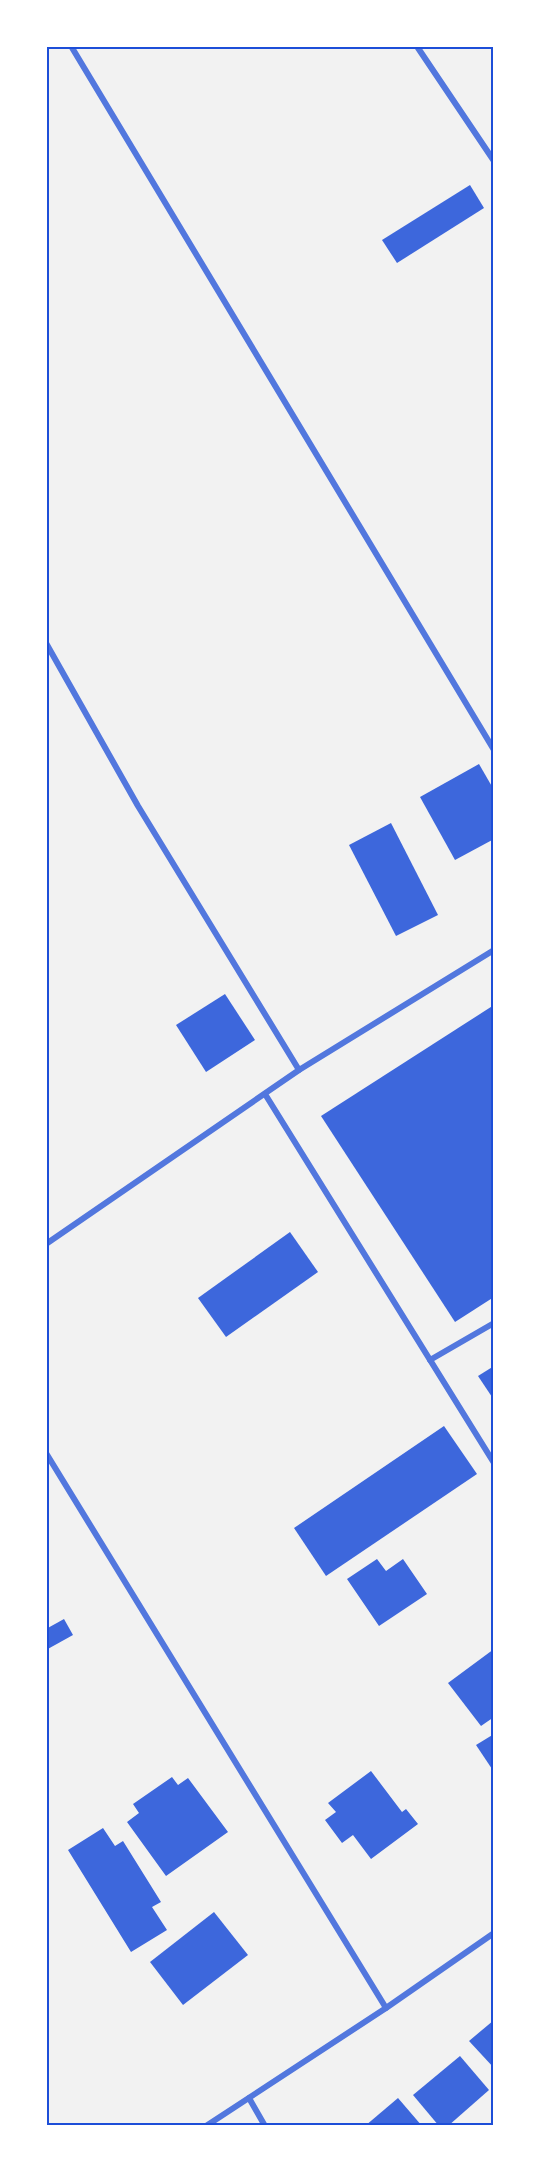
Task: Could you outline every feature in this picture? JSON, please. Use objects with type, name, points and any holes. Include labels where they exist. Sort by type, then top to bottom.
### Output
[{"type":"street","points":[[71,46],[494,750]]},
{"type":"street","points":[[418,48],[494,161]]},
{"type":"street","points":[[46,643],[138,806],[299,1070]]},
{"type":"street","points":[[46,1244],[299,1070],[494,950]]},
{"type":"street","points":[[265,1094],[494,1463]]},
{"type":"street","points":[[430,1360],[494,1323]]},
{"type":"street","points":[[46,1453],[386,2008]]},
{"type":"street","points":[[206,2126],[386,2008],[494,1933]]},
{"type":"street","points":[[249,2097],[266,2126]]},
{"type":"building","points":[[470,185],[484,208],[397,263],[382,240]]},
{"type":"building","points":[[479,764],[494,790],[494,839],[455,860],[420,797]]},
{"type":"building","points":[[391,823],[438,915],[396,936],[349,845]]},
{"type":"building","points":[[225,994],[255,1040],[206,1072],[176,1025]]},
{"type":"building","points":[[494,1005],[494,1297],[455,1322],[321,1116]]},
{"type":"building","points":[[290,1232],[318,1272],[226,1337],[198,1298]]},
{"type":"building","points":[[494,1366],[494,1400],[478,1376]]},
{"type":"building","points":[[444,1426],[477,1474],[326,1576],[294,1528]]},
{"type":"building","points":[[377,1559],[386,1571],[403,1559],[427,1594],[379,1626],[347,1579]]},
{"type":"building","points":[[64,1619],[73,1635],[46,1650],[46,1629]]},
{"type":"building","points":[[494,1649],[494,1717],[481,1726],[448,1683]]},
{"type":"building","points":[[494,1734],[494,1772],[476,1745]]},
{"type":"building","points":[[371,1771],[402,1812],[406,1809],[418,1824],[371,1859],[353,1835],[342,1843],[325,1820],[336,1812],[328,1803]]},
{"type":"building","points":[[172,1777],[178,1785],[188,1778],[228,1832],[166,1876],[127,1822],[139,1813],[133,1804]]},
{"type":"building","points":[[103,1828],[115,1846],[123,1841],[161,1902],[152,1907],[167,1930],[131,1952],[68,1850]]},
{"type":"building","points":[[214,1912],[248,1955],[183,2005],[150,1962]]},
{"type":"building","points":[[494,2020],[494,2068],[469,2041]]},
{"type":"building","points":[[460,2056],[489,2090],[448,2126],[439,2126],[413,2095]]},
{"type":"building","points":[[398,2098],[422,2126],[365,2126]]}]
